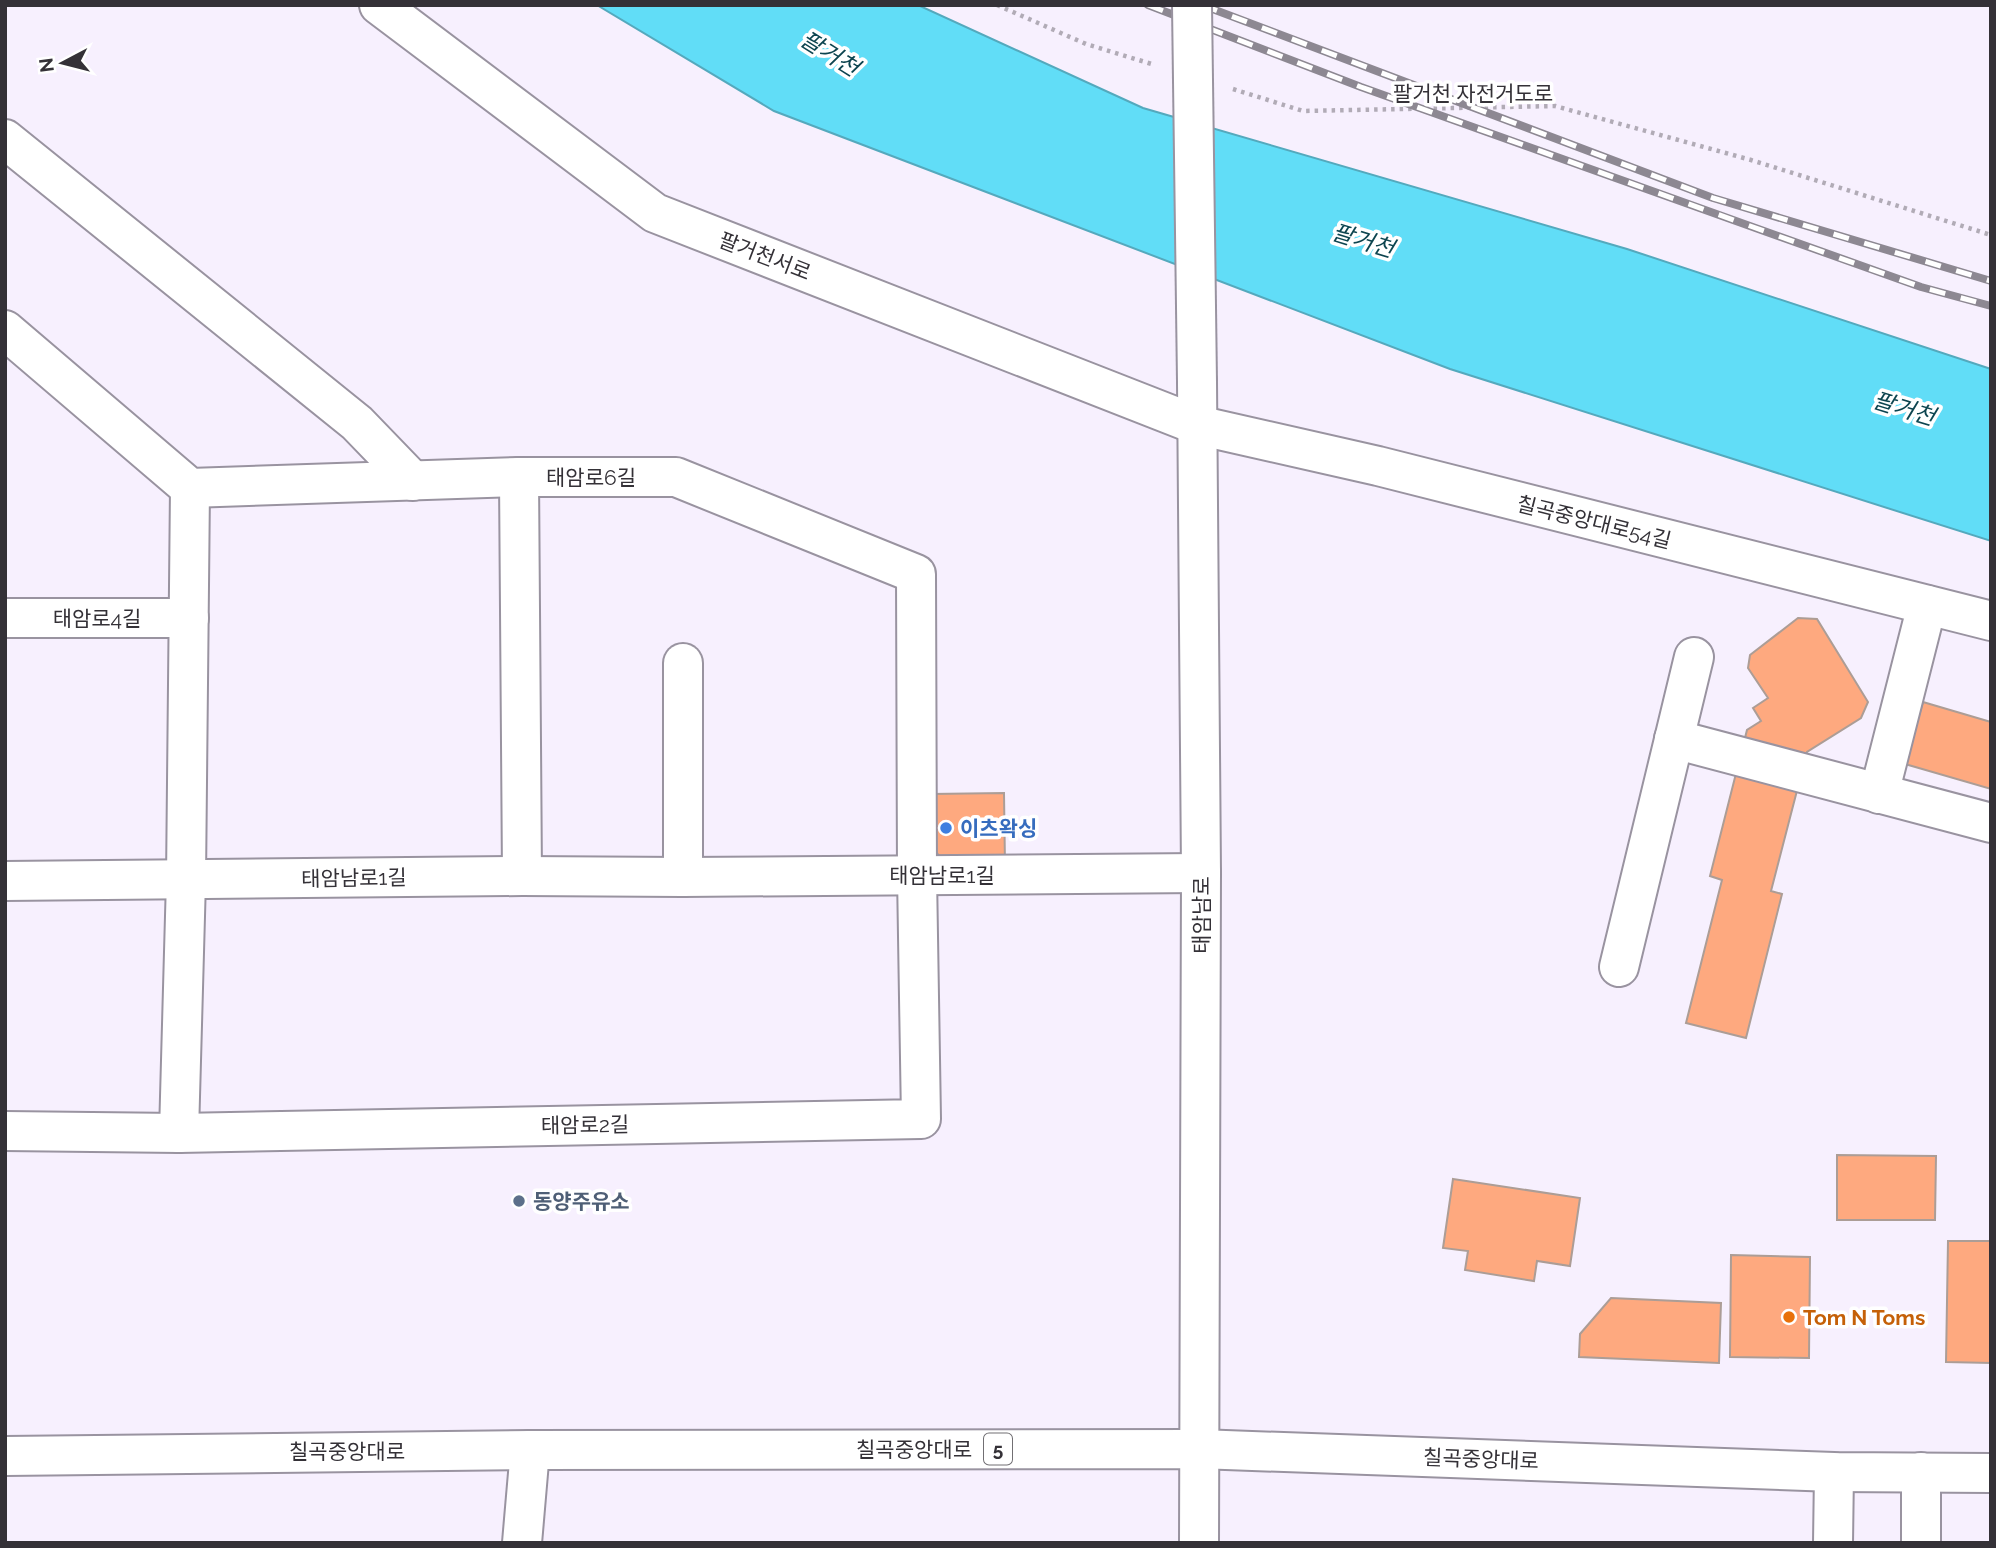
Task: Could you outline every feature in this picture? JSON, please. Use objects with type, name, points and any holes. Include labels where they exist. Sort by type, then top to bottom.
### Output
[{"type":"street","name":"팔거천서로","points":[[379,5],[655,214],[1197,425]]},
{"type":"street","name":"태암남로","points":[[1192,5],[1201,873],[1199,1543]]},
{"type":"street","points":[[5,139],[357,423],[413,481]]},
{"type":"street","points":[[7,332],[190,488],[186,880],[179,1133]]},
{"type":"street","name":"칠곡중앙대로54길","points":[[1197,425],[1378,466],[1991,621]]},
{"type":"street","points":[[519,477],[522,876]]},
{"type":"street","name":"태암로6길","points":[[190,488],[519,477],[676,477],[916,574],[917,875]]},
{"type":"street","points":[[1879,794],[1927,606]]},
{"type":"street","name":"태암로4길","points":[[5,618],[189,618]]},
{"type":"street","points":[[1619,967],[1694,657]]},
{"type":"street","points":[[682,663],[683,877]]},
{"type":"street","points":[[1674,739],[1991,823]]},
{"type":"street","name":"태암남로1길","points":[[5,881],[1201,873]]},
{"type":"street","name":"태암로2길","points":[[5,1131],[179,1133],[921,1119],[917,875]]},
{"type":"street","name":"칠곡중앙대로","points":[[5,1456],[530,1450],[1199,1449],[1834,1472],[1991,1473]]},
{"type":"street","points":[[522,1543],[530,1450]]},
{"type":"street","points":[[1833,1543],[1834,1472]]},
{"type":"street","points":[[1921,1472],[1921,1543]]},
{"type":"path","points":[[997,5],[1086,44],[1162,67]]},
{"type":"path","name":"팔거천 자전거도로","points":[[1226,87],[1303,111],[1555,106],[1751,160],[1991,235]]},
{"type":"water","name":"팔거천","points":[[597,5],[918,5],[1143,108],[1627,249],[1991,369],[1991,541],[1450,369],[774,111]]},
{"type":"building","points":[[1798,618],[1817,619],[1868,702],[1861,718],[1807,752],[1771,891],[1782,894],[1746,1038],[1686,1023],[1722,880],[1710,876],[1747,730],[1761,721],[1753,708],[1768,698],[1748,668],[1750,655]]},
{"type":"building","points":[[1923,702],[1991,722],[1991,789],[1905,764]]},
{"type":"building","points":[[1004,793],[1005,866],[949,866],[931,847],[931,794]]},
{"type":"building","points":[[1837,1155],[1936,1156],[1935,1220],[1837,1220]]},
{"type":"building","points":[[1453,1179],[1580,1198],[1570,1266],[1537,1261],[1534,1281],[1465,1270],[1468,1251],[1443,1248]]},
{"type":"building","points":[[1948,1241],[1991,1241],[1991,1363],[1946,1362]]},
{"type":"building","points":[[1731,1255],[1810,1257],[1809,1358],[1730,1357]]},
{"type":"building","points":[[1611,1298],[1721,1303],[1719,1363],[1579,1357],[1580,1334]]},
{"type":"railway","points":[[1148,5],[1361,87],[1921,287],[1991,306]]},
{"type":"railway","points":[[1202,5],[1713,198],[1991,281]]},
{"type":"place","name":"이츠왁싱","points":[[946,828]]},
{"type":"place","name":"동양주유소","points":[[519,1201]]},
{"type":"place","name":"Tom N Toms","points":[[1789,1317]]}]
